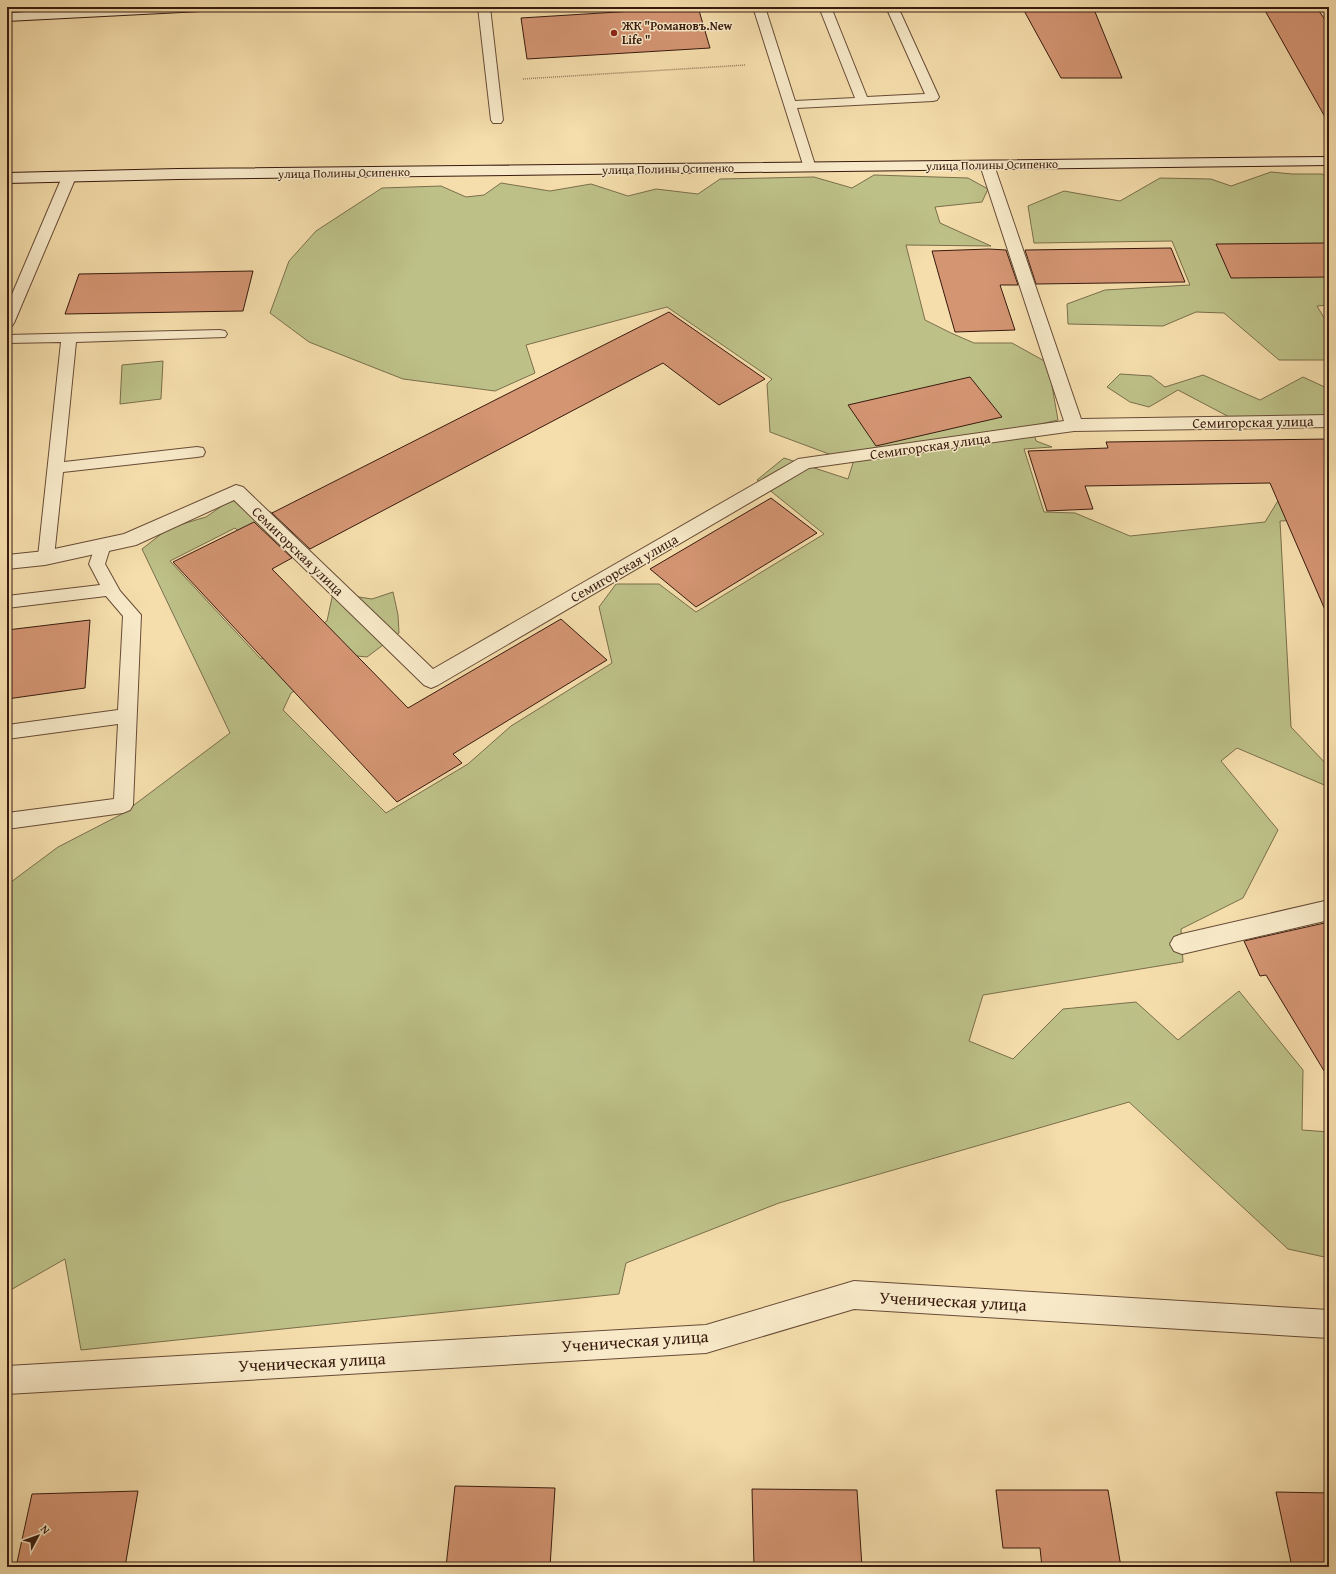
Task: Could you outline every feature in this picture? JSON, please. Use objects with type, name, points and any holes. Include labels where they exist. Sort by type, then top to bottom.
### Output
[{"type":"street","points":[[7,17],[201,7]]},
{"type":"street","name":"улица Полины Осипенко","points":[[7,178],[1329,161]]},
{"type":"street","points":[[988,165],[1074,425]]},
{"type":"street","name":"Семигорская улица","points":[[7,562],[46,557],[129,540],[236,491],[431,680],[804,464],[1074,425],[1329,421]]},
{"type":"street","points":[[1182,944],[1329,910]]},
{"type":"street","name":"Ученическая улица","points":[[7,1380],[706,1338],[854,1295],[1329,1324]]},
{"type":"lane","points":[[484,7],[497,120]]},
{"type":"lane","points":[[759,7],[810,168]]},
{"type":"lane","points":[[826,7],[862,101]]},
{"type":"lane","points":[[790,105],[933,96],[892,7]]},
{"type":"lane","points":[[7,323],[69,177]]},
{"type":"lane","points":[[7,339],[220,334]]},
{"type":"lane","points":[[46,557],[69,337]]},
{"type":"lane","points":[[56,468],[196,452]]},
{"type":"lane","points":[[7,821],[123,804],[132,615],[110,590],[97,564],[103,545]]},
{"type":"lane","points":[[7,602],[110,590]]},
{"type":"lane","points":[[7,732],[127,716]]},
{"type":"path","points":[[493,81],[777,64]]},
{"type":"green space","points":[[1271,172],[1322,174],[1329,178],[1329,305],[1317,306],[1329,326],[1329,360],[1279,360],[1224,313],[1196,312],[1163,326],[1068,324],[1067,304],[1105,290],[1190,285],[1172,241],[1034,243],[1028,206],[1064,191],[1120,201],[1160,178],[1211,179],[1231,186]]},
{"type":"green space","points":[[874,175],[968,178],[988,189],[982,202],[935,207],[940,223],[991,246],[906,245],[925,320],[974,343],[1012,343],[1048,363],[1058,420],[1032,426],[1036,441],[1052,447],[1024,449],[1044,512],[1075,513],[1130,536],[1265,522],[1287,486],[1329,519],[1280,521],[1291,727],[1329,767],[1329,787],[1237,748],[1221,761],[1278,830],[1243,898],[1181,929],[1183,962],[983,995],[969,1041],[1013,1059],[1063,1009],[1136,1002],[1178,1040],[1239,991],[1303,1070],[1302,1130],[1329,1132],[1329,1258],[1288,1249],[1129,1102],[779,1203],[626,1263],[619,1294],[81,1350],[65,1259],[7,1292],[7,885],[58,847],[122,814],[230,733],[142,549],[169,528],[206,517],[232,499],[285,517],[297,527],[279,556],[260,553],[235,528],[170,561],[261,659],[327,621],[333,593],[372,599],[393,592],[398,615],[399,633],[367,657],[357,656],[291,693],[283,710],[386,813],[468,764],[511,726],[612,663],[599,607],[616,584],[659,584],[696,612],[824,534],[757,480],[784,458],[848,479],[853,463],[770,432],[767,384],[772,379],[667,307],[526,345],[535,373],[495,391],[403,379],[309,342],[270,313],[289,261],[316,231],[382,188],[441,186],[466,197],[484,195],[501,183],[550,191],[591,184],[628,196],[656,189],[698,194],[720,179],[814,177],[852,188]]},
{"type":"green space","points":[[163,361],[161,399],[120,404],[122,365]]},
{"type":"green space","points":[[1120,374],[1151,376],[1165,387],[1203,375],[1260,400],[1303,377],[1329,389],[1329,417],[1233,419],[1178,390],[1149,407],[1130,402],[1107,387]]},
{"type":"building","name":"ЖК \"Романовъ.New Life \"","points":[[698,7],[710,48],[527,59],[521,18]]},
{"type":"building","points":[[1022,7],[1093,7],[1122,78],[1061,78]]},
{"type":"building","points":[[1263,7],[1316,7],[1329,25],[1329,124]]},
{"type":"building","points":[[1329,243],[1329,277],[1231,278],[1216,244]]},
{"type":"building","points":[[1171,248],[1185,282],[1036,284],[1025,250]]},
{"type":"building","points":[[989,249],[1006,250],[1018,285],[1000,285],[1015,330],[955,332],[932,251]]},
{"type":"building","points":[[253,271],[243,311],[65,314],[79,274]]},
{"type":"building","points":[[669,312],[765,379],[719,405],[663,363],[310,549],[272,513]]},
{"type":"building","points":[[970,377],[1002,417],[876,446],[848,405]]},
{"type":"building","points":[[1329,439],[1329,619],[1270,483],[1085,486],[1093,509],[1047,511],[1028,451],[1108,448],[1106,442]]},
{"type":"building","points":[[771,498],[817,533],[696,607],[650,569]]},
{"type":"building","points":[[254,522],[292,558],[272,569],[408,708],[561,619],[607,660],[453,754],[462,763],[397,802],[173,562]]},
{"type":"building","points":[[90,620],[85,688],[7,699],[7,630]]},
{"type":"building","points":[[1329,922],[1329,1079],[1266,975],[1260,976],[1244,941]]},
{"type":"building","points":[[455,1486],[555,1488],[550,1567],[446,1567]]},
{"type":"building","points":[[752,1489],[857,1490],[862,1567],[754,1567]]},
{"type":"building","points":[[996,1490],[1108,1490],[1121,1567],[1042,1567],[1040,1548],[1003,1548]]},
{"type":"building","points":[[138,1491],[125,1567],[16,1567],[32,1494]]},
{"type":"building","points":[[1276,1492],[1329,1493],[1329,1567],[1292,1567]]},
{"type":"place","name":"ЖК \"Романовъ.New Life \"","points":[[614,33]]}]
